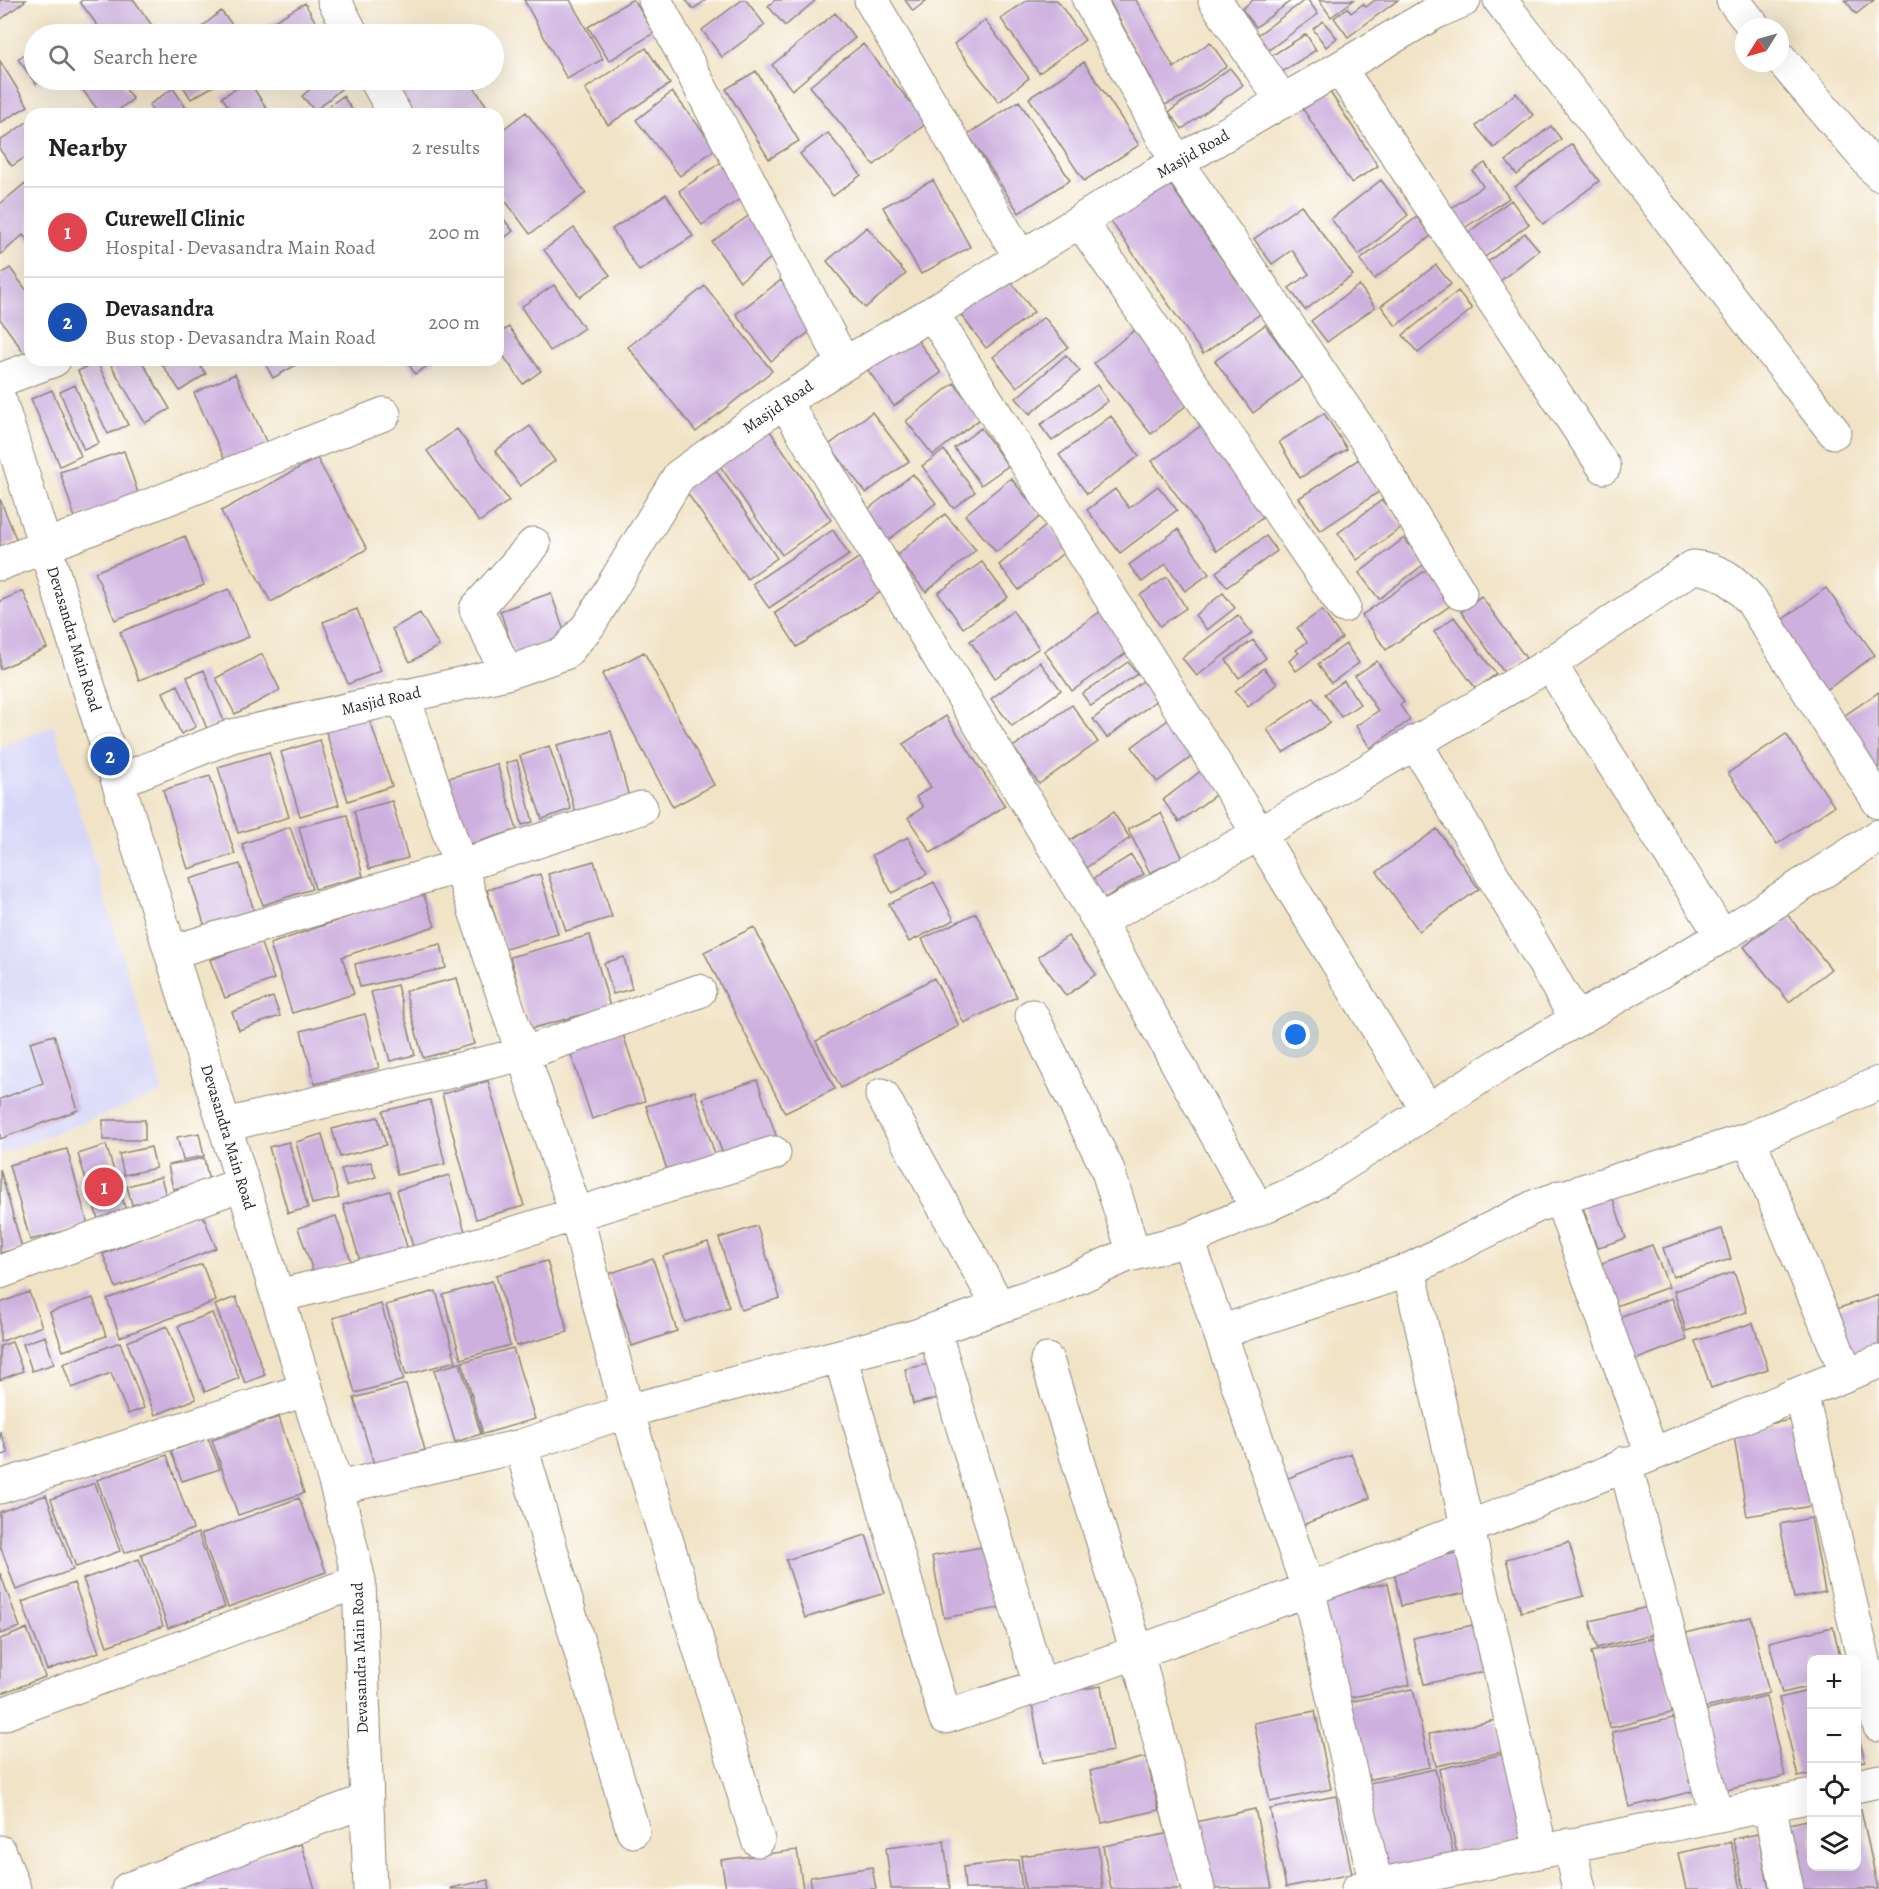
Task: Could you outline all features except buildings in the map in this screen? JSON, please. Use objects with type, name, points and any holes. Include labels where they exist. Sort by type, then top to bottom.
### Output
[{"type":"street","points":[[334,0],[347,24]]},
{"type":"street","points":[[655,0],[844,364]]},
{"type":"street","points":[[871,0],[1020,257]]},
{"type":"street","points":[[1089,0],[1177,163],[1367,441],[1460,593]]},
{"type":"street","points":[[1215,0],[1283,102]]},
{"type":"street","points":[[1500,0],[1834,432]]},
{"type":"street","points":[[1733,0],[1747,18]]},
{"type":"street","name":"Masjid Road","points":[[118,782],[232,736],[507,673],[565,653],[589,625],[679,476],[784,401],[1177,163],[1340,69],[1443,4]]},
{"type":"street","points":[[1340,69],[1604,467]]},
{"type":"street","points":[[1789,69],[1879,174]]},
{"type":"street","points":[[383,90],[392,108]]},
{"type":"street","points":[[1081,222],[1344,606]]},
{"type":"street","points":[[932,313],[1259,834],[1428,1111]]},
{"type":"street","points":[[0,380],[38,366]]},
{"type":"street","name":"Devasandra Main Road","points":[[0,401],[337,1488],[359,1581],[365,1801],[370,1889]]},
{"type":"street","points":[[784,401],[1099,921],[1257,1208]]},
{"type":"street","points":[[0,564],[384,414]]},
{"type":"street","points":[[507,673],[476,609],[534,544]]},
{"type":"street","points":[[1099,921],[1259,834],[1550,664],[1693,567],[1713,569],[1734,582],[1750,600],[1879,802]]},
{"type":"street","points":[[1550,664],[1722,936]]},
{"type":"street","points":[[403,695],[576,1213],[627,1411],[758,1840]]},
{"type":"street","points":[[1415,742],[1577,1020]]},
{"type":"street","points":[[171,952],[460,866],[641,808]]},
{"type":"street","points":[[337,1488],[521,1446],[627,1411],[934,1330],[1059,1286],[1134,1254],[1188,1240],[1310,1186],[1507,1060],[1722,936],[1879,836]]},
{"type":"street","points":[[225,1125],[523,1054],[699,991]]},
{"type":"street","points":[[1032,1016],[1107,1168],[1134,1254]]},
{"type":"street","points":[[1220,1332],[1409,1270],[1538,1205],[1749,1139],[1879,1083]]},
{"type":"street","points":[[882,1095],[999,1307]]},
{"type":"street","points":[[1749,1139],[1847,1374]]},
{"type":"street","points":[[278,1296],[434,1258],[774,1152]]},
{"type":"street","points":[[0,1272],[242,1184]]},
{"type":"street","points":[[1560,1197],[1639,1459],[1716,1815]]},
{"type":"street","points":[[1188,1240],[1308,1587],[1370,1888],[1490,1876],[1555,1848],[1807,1797]]},
{"type":"street","points":[[1409,1270],[1466,1527],[1555,1848],[1579,1889]]},
{"type":"street","points":[[934,1330],[1040,1686]]},
{"type":"street","points":[[840,1356],[945,1717],[1137,1652],[1466,1527],[1879,1362]]},
{"type":"street","points":[[1047,1360],[1137,1652],[1198,1889]]},
{"type":"street","points":[[0,1487],[305,1390]]},
{"type":"street","points":[[1801,1393],[1879,1725]]},
{"type":"street","points":[[521,1446],[633,1831]]},
{"type":"street","points":[[0,1715],[359,1581]]},
{"type":"street","points":[[1861,1785],[1879,1781]]},
{"type":"street","points":[[128,1889],[365,1801]]},
{"type":"street","points":[[1768,1804],[1787,1889]]},
{"type":"street","points":[[0,1852],[14,1889]]},
{"type":"shaded area","points":[[54,725],[163,1092],[0,1154],[0,748]]},
{"type":"place","name":"Devasandra","points":[[110,756]]},
{"type":"place","name":"Curewell Clinic","points":[[104,1187]]}]
